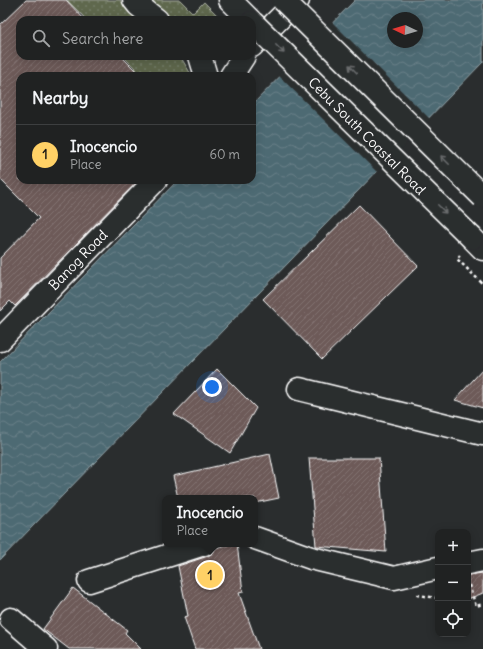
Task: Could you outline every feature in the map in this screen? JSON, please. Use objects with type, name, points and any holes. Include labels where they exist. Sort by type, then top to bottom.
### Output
[{"type":"main road","points":[[134,0],[152,16]]},
{"type":"main road","name":"Cebu South Coastal Road","points":[[230,0],[246,16]]},
{"type":"main road","points":[[283,0],[483,197]]},
{"type":"main road","points":[[256,42],[298,0]]},
{"type":"main road","name":"Cebu South Coastal Road","points":[[256,26],[477,244]]},
{"type":"main road","points":[[201,60],[205,72]]},
{"type":"main road","points":[[234,72],[241,60]]},
{"type":"main road","name":"Banog Road","points":[[0,340],[152,184]]},
{"type":"main road","points":[[299,389],[483,434]]},
{"type":"main road","points":[[258,539],[311,558],[394,578],[435,569]]},
{"type":"main road","points":[[89,581],[195,547]]},
{"type":"main road","points":[[471,562],[483,560]]},
{"type":"main road","points":[[11,619],[46,649]]},
{"type":"path","points":[[471,588],[476,606],[483,604]]},
{"type":"green space","points":[[67,0],[120,0],[134,16],[83,16]]},
{"type":"green space","points":[[152,0],[180,0],[193,13],[204,2],[218,16],[169,16],[159,9]]},
{"type":"green space","points":[[127,60],[182,60],[190,72],[139,72]]},
{"type":"water","points":[[355,0],[483,0],[483,62],[0,560],[0,362],[174,184],[256,184],[256,101]]},
{"type":"pier","points":[[331,21],[430,119],[378,173],[278,75]]},
{"type":"building","points":[[26,0],[66,0],[81,16],[16,16],[16,60],[125,60],[137,72],[16,72],[16,184],[135,184],[15,306],[10,301],[0,311],[0,258],[39,218],[0,179],[0,25]]},
{"type":"building","points":[[359,205],[418,266],[322,359],[263,299]]},
{"type":"building","points":[[217,369],[256,408],[230,453],[174,414]]},
{"type":"building","points":[[483,369],[483,408],[455,400]]},
{"type":"building","points":[[270,454],[279,498],[258,502],[258,495],[177,495],[173,476]]},
{"type":"building","points":[[309,458],[379,458],[386,552],[316,546]]},
{"type":"building","points":[[237,547],[243,592],[239,593],[259,649],[195,649],[184,617],[188,616],[178,566],[208,556],[213,553],[216,548]]},
{"type":"building","points":[[483,573],[483,593],[471,598],[471,575]]},
{"type":"building","points":[[73,588],[127,630],[125,633],[141,649],[69,649],[43,629]]},
{"type":"place","name":"Inocencio","points":[[210,575]]}]
